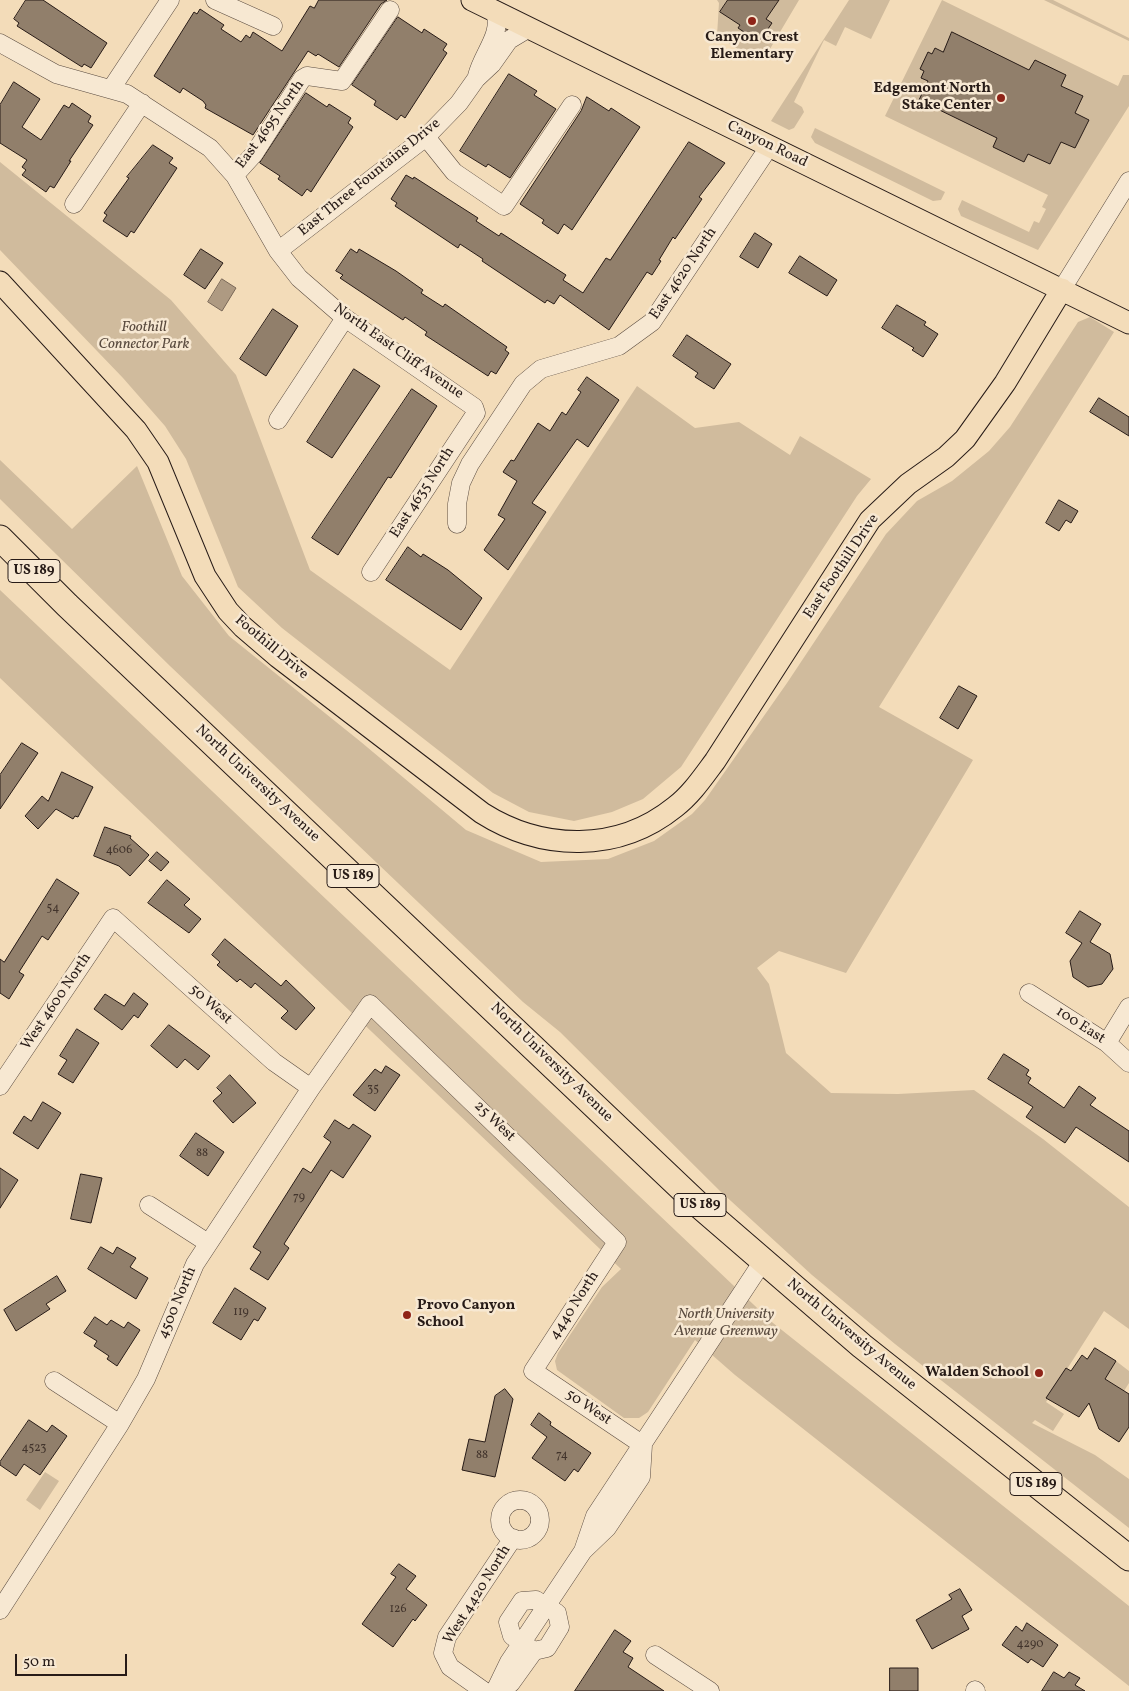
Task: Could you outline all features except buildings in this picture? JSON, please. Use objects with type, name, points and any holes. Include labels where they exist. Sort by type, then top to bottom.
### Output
[{"type":"highway","name":"North University Avenue","points":[[0,538],[68,605],[701,1207],[869,1352],[1129,1558]]},
{"type":"main road","name":"Canyon Road","points":[[472,0],[1129,323]]},
{"type":"main road","name":"Foothill Drive","points":[[0,282],[130,423],[149,447],[158,462],[205,576],[228,611],[243,627],[278,656],[497,823],[519,833],[558,842],[610,838]]},
{"type":"main road","name":"East Foothill Drive","points":[[610,838],[651,823],[675,807],[690,792],[715,761],[870,520],[908,484],[946,457],[965,439],[1005,383],[1062,289]]},
{"type":"street","points":[[111,89],[170,0]]},
{"type":"street","points":[[215,0],[273,26]]},
{"type":"street","name":"East 4695 North","points":[[235,175],[254,154],[302,79],[307,76],[342,81],[390,10]]},
{"type":"street","name":"East Three Fountains Drive","points":[[476,79],[480,64],[496,30],[495,12]]},
{"type":"street","name":"East Three Fountains Drive","points":[[278,251],[426,137],[459,103],[476,79],[492,64],[509,40],[528,28]]},
{"type":"street","name":"North East Cliff Avenue","points":[[0,43],[56,74],[127,94],[210,148],[235,175],[278,251],[299,278],[345,318],[469,402],[474,407],[476,413]]},
{"type":"street","points":[[74,204],[142,103]]},
{"type":"street","points":[[426,137],[454,172],[504,206],[572,105]]},
{"type":"street","name":"East 4620 North","points":[[457,524],[457,504],[461,483],[470,464],[523,384],[541,369],[619,346],[652,322],[769,147]]},
{"type":"street","name":"East Foothill Drive","points":[[1062,289],[1129,181]]},
{"type":"street","points":[[278,420],[345,318]]},
{"type":"street","name":"East 4635 North","points":[[370,572],[476,413]]},
{"type":"street","name":"West 4600 North","points":[[0,1086],[113,918]]},
{"type":"street","name":"50 West","points":[[113,918],[274,1062],[310,1088]]},
{"type":"street","name":"100 East","points":[[1028,993],[1106,1043],[1129,1063]]},
{"type":"street","name":"4500 North","points":[[0,1610],[120,1424],[146,1379],[195,1264],[310,1088],[370,1004]]},
{"type":"street","name":"25 West","points":[[370,1004],[617,1242]]},
{"type":"street","points":[[1106,1043],[1129,1007]]},
{"type":"street","points":[[149,1205],[208,1243]]},
{"type":"street","name":"4440 North","points":[[533,1371],[617,1242]]},
{"type":"street","points":[[546,1606],[583,1551],[595,1516],[763,1261]]},
{"type":"street","name":"50 West","points":[[533,1371],[643,1445]]},
{"type":"street","points":[[54,1381],[120,1424]]},
{"type":"street","name":"West 4420 North","points":[[484,1691],[450,1667],[443,1652],[448,1637],[513,1538]]},
{"type":"street","points":[[536,1600],[546,1606],[557,1613],[560,1627],[547,1648],[528,1647],[512,1636],[508,1622],[522,1601],[536,1600]]},
{"type":"street","points":[[495,1691],[509,1662],[528,1647]]},
{"type":"street","points":[[500,1691],[511,1683],[528,1647]]},
{"type":"street","points":[[655,1655],[710,1691]]},
{"type":"green space","points":[[717,0],[728,0],[740,25],[738,28],[759,42],[766,19],[779,0],[799,0],[764,59],[752,58],[717,36],[719,3]]},
{"type":"green space","points":[[849,0],[890,0],[871,39],[845,27],[836,46],[824,40],[794,102],[802,107],[804,112],[794,128],[789,130],[771,121]]},
{"type":"green space","points":[[942,0],[1118,86],[1123,75],[1129,75],[1129,106],[1038,250],[961,216],[958,209],[962,200],[1029,232],[1034,221],[1039,223],[1046,209],[1042,207],[1048,195],[885,116]]},
{"type":"green space","points":[[1044,0],[1053,0],[1129,38],[1129,41]]},
{"type":"green space","points":[[815,128],[945,192],[941,200],[933,201],[815,143],[811,137]]},
{"type":"green space","name":"Foothill Connector Park","points":[[0,162],[171,300],[236,375],[310,570],[450,670],[637,386],[695,428],[739,422],[790,455],[800,436],[871,479],[857,496],[681,767],[643,799],[612,812],[574,821],[529,812],[493,793],[282,628],[238,587],[186,459],[165,426],[123,378],[0,250]]},
{"type":"green space","points":[[1090,317],[1114,332],[879,707],[973,760],[846,973],[779,951],[757,968],[769,984],[786,1053],[831,1093],[898,1094],[974,1090],[1043,1139],[1129,1207],[1129,1329],[1104,1311],[1046,1402],[1064,1414],[1053,1431],[1035,1420],[1032,1423],[1095,1455],[1129,1479],[1129,1528],[895,1344],[812,1275],[720,1191],[560,1032],[523,1002],[170,666],[0,499],[0,460],[72,529],[137,466],[182,576],[229,636],[361,742],[466,830],[541,862],[608,859],[654,841],[692,814],[705,800],[787,683],[886,534],[917,501],[952,481],[989,451],[1010,427],[1078,322]]},
{"type":"green space","name":"North University Avenue Greenway","points":[[0,590],[773,1323],[1129,1606],[1129,1686],[735,1375],[695,1340],[648,1412],[639,1418],[624,1418],[557,1370],[555,1361],[558,1353],[602,1287],[621,1269],[0,678]]},
{"type":"green space","points":[[1116,1361],[1129,1371],[1129,1383],[1124,1391],[1105,1379]]},
{"type":"green space","points":[[45,1472],[59,1481],[40,1510],[26,1500]]},
{"type":"shaded area","points":[[222,279],[236,288],[222,311],[208,302]]},
{"type":"place","name":"Canyon Crest Elementary","points":[[752,21]]},
{"type":"place","name":"Edgemont North Stake Center","points":[[1001,98]]},
{"type":"place","name":"Provo Canyon School","points":[[407,1315]]},
{"type":"place","name":"Walden School","points":[[1039,1373]]}]
